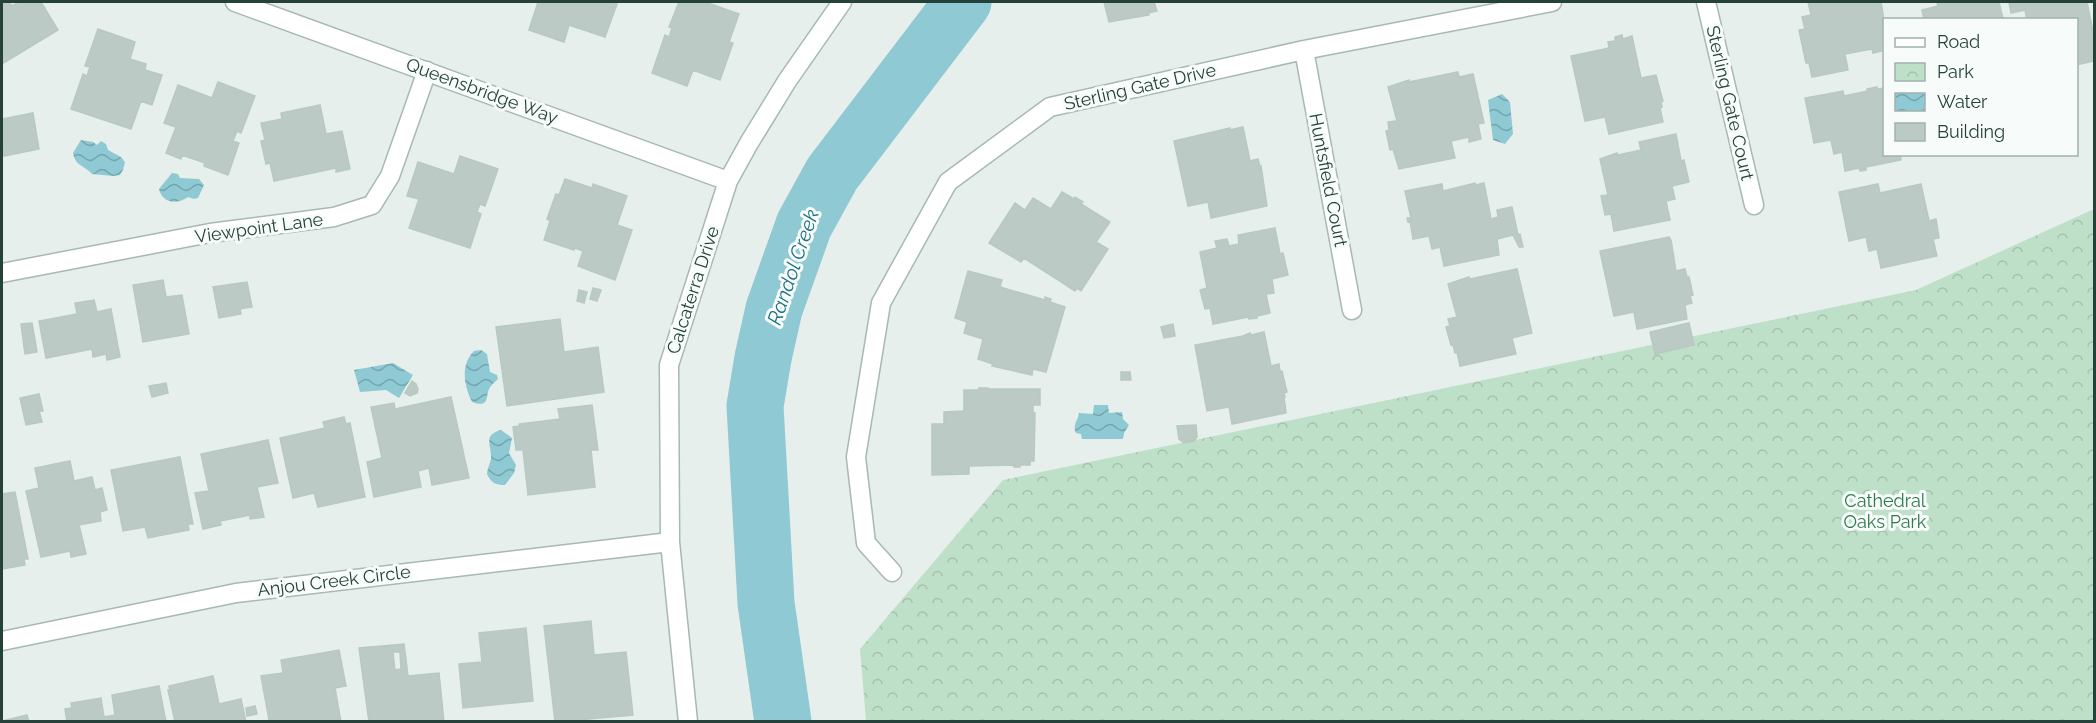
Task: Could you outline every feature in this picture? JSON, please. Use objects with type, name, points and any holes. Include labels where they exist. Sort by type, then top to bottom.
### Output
[{"type":"street","name":"Queensbridge Way","points":[[235,2],[728,181]]},
{"type":"street","name":"Calcaterra Drive","points":[[688,722],[670,542],[669,365],[728,181],[787,81],[842,2]]},
{"type":"street","name":"Sterling Gate Drive","points":[[892,572],[867,543],[856,457],[881,303],[948,182],[1050,107],[1304,50],[1552,2]]},
{"type":"street","name":"Sterling Gate Court","points":[[1706,2],[1754,205]]},
{"type":"street","name":"Huntsfield Court","points":[[1304,50],[1352,310]]},
{"type":"street","name":"Viewpoint Lane","points":[[2,273],[210,233],[334,217],[372,206],[390,176],[427,71]]},
{"type":"street","name":"Anjou Creek Circle","points":[[2,641],[236,593],[670,542]]},
{"type":"green space","name":"Cathedral Oaks Park","points":[[2094,209],[2094,721],[866,721],[860,649],[1003,480],[1916,290]]},
{"type":"water","points":[[1502,94],[1510,102],[1513,134],[1505,144],[1493,140],[1488,100]]},
{"type":"water","points":[[81,140],[97,145],[101,141],[106,144],[108,150],[121,157],[125,162],[120,175],[92,174],[78,163],[73,153]]},
{"type":"water","points":[[172,173],[178,174],[180,178],[199,179],[204,185],[198,198],[188,197],[175,202],[163,197],[159,189]]},
{"type":"water","points":[[481,350],[487,354],[490,372],[497,375],[498,379],[489,389],[485,402],[478,404],[472,402],[467,389],[465,369],[474,351]]},
{"type":"water","points":[[393,363],[413,375],[399,398],[386,390],[360,392],[354,370]]},
{"type":"water","points":[[1094,405],[1108,405],[1109,413],[1122,412],[1123,419],[1129,425],[1123,439],[1082,439],[1081,434],[1076,433],[1075,425],[1079,413],[1093,414]]},
{"type":"water","points":[[501,430],[512,438],[509,453],[516,465],[514,473],[505,485],[494,483],[487,474],[491,459],[490,438],[495,432]]},
{"type":"building","points":[[2,2],[9,2],[12,6],[19,2],[41,2],[58,30],[2,64]]},
{"type":"building","points":[[538,2],[610,2],[617,4],[605,37],[569,25],[564,42],[529,30]]},
{"type":"building","points":[[679,2],[705,2],[739,14],[729,42],[733,43],[720,80],[693,70],[687,86],[652,73],[665,35],[669,37],[672,28],[669,27]]},
{"type":"building","points":[[1104,2],[1154,2],[1157,11],[1148,13],[1149,15],[1109,22]]},
{"type":"building","points":[[1808,2],[1881,2],[1884,18],[1882,51],[1873,53],[1872,49],[1845,54],[1848,70],[1812,77],[1809,63],[1806,63],[1799,30],[1805,29],[1802,17],[1811,15]]},
{"type":"building","points":[[1937,2],[1999,2],[2003,18],[1924,18],[1922,10],[1938,6]]},
{"type":"building","points":[[2009,2],[2087,2],[2094,36],[2094,61],[2078,65],[2078,18],[2027,18],[2025,10],[2011,13]]},
{"type":"building","points":[[98,29],[135,42],[130,59],[146,64],[145,70],[162,75],[152,105],[141,101],[131,129],[71,109],[83,74],[87,76],[90,67],[85,66]]},
{"type":"building","points":[[1622,35],[1623,39],[1632,36],[1641,78],[1656,75],[1663,101],[1660,108],[1663,122],[1609,134],[1605,117],[1585,121],[1571,56],[1609,48],[1608,42],[1615,41],[1615,37]]},
{"type":"building","points":[[1458,72],[1459,77],[1473,74],[1484,123],[1478,124],[1481,139],[1469,142],[1469,137],[1451,141],[1455,158],[1399,169],[1393,149],[1390,150],[1386,131],[1389,130],[1388,122],[1397,121],[1388,87],[1409,80],[1409,82]]},
{"type":"building","points":[[218,82],[255,96],[241,133],[237,131],[233,141],[239,143],[228,175],[204,166],[205,163],[182,155],[181,159],[166,153],[176,127],[164,123],[178,85],[212,98]]},
{"type":"building","points":[[1883,88],[1883,156],[1900,156],[1901,160],[1866,167],[1866,170],[1860,171],[1859,168],[1845,171],[1842,152],[1834,154],[1831,140],[1814,143],[1805,98],[1843,91],[1844,96],[1868,91],[1867,89]]},
{"type":"building","points":[[320,105],[326,134],[342,131],[350,169],[336,172],[336,168],[274,181],[270,163],[266,164],[261,141],[265,140],[261,123],[282,119],[281,113]]},
{"type":"building","points":[[33,113],[39,149],[4,156],[2,119]]},
{"type":"building","points":[[1243,127],[1250,161],[1258,159],[1261,166],[1267,206],[1211,218],[1208,202],[1188,206],[1174,141]]},
{"type":"building","points":[[1676,134],[1681,161],[1684,160],[1689,182],[1672,186],[1675,199],[1666,201],[1670,220],[1614,231],[1611,214],[1605,215],[1601,196],[1608,195],[1600,159],[1617,153],[1618,155],[1641,150],[1639,142]]},
{"type":"building","points":[[460,156],[498,169],[485,206],[480,204],[477,212],[481,214],[470,248],[409,228],[419,199],[407,196],[418,162],[454,174]]},
{"type":"building","points":[[565,179],[592,188],[593,184],[627,196],[617,225],[632,230],[615,280],[578,266],[583,251],[544,240],[550,221],[547,219],[556,194],[559,195]]},
{"type":"building","points":[[1475,183],[1476,185],[1484,183],[1491,219],[1498,217],[1497,210],[1512,207],[1523,247],[1519,247],[1513,235],[1497,239],[1499,255],[1444,266],[1440,247],[1432,249],[1429,236],[1413,239],[1410,221],[1408,222],[1407,218],[1411,218],[1405,191],[1442,184],[1443,191]]},
{"type":"building","points":[[1878,184],[1880,193],[1921,184],[1929,221],[1936,219],[1939,238],[1933,239],[1937,256],[1881,268],[1877,249],[1869,251],[1866,237],[1849,241],[1839,192]]},
{"type":"building","points":[[1062,192],[1083,202],[1081,204],[1110,222],[1096,242],[1108,249],[1081,291],[1077,288],[1075,291],[1024,258],[1021,262],[989,243],[1015,203],[1025,210],[1033,198],[1051,209]]},
{"type":"building","points":[[1275,228],[1280,254],[1283,253],[1288,275],[1272,279],[1274,293],[1266,294],[1270,313],[1257,316],[1257,318],[1249,319],[1248,317],[1213,324],[1210,308],[1205,309],[1200,290],[1207,288],[1200,252],[1217,248],[1215,241],[1227,239],[1229,246],[1239,244],[1238,235]]},
{"type":"building","points":[[1669,237],[1676,271],[1685,269],[1693,295],[1690,296],[1692,303],[1685,305],[1687,319],[1637,329],[1634,312],[1614,316],[1600,251]]},
{"type":"building","points":[[1517,269],[1532,333],[1512,338],[1516,354],[1460,366],[1457,352],[1455,353],[1451,345],[1446,327],[1450,326],[1448,319],[1457,317],[1448,284],[1469,277],[1470,279]]},
{"type":"building","points":[[968,271],[1002,280],[1000,287],[1045,300],[1045,297],[1051,299],[1050,302],[1065,307],[1046,372],[1033,369],[1032,375],[992,366],[993,364],[978,359],[983,339],[964,333],[967,322],[955,318]]},
{"type":"building","points":[[163,280],[166,297],[182,295],[189,334],[143,342],[133,285]]},
{"type":"building","points":[[247,282],[252,307],[240,309],[241,314],[219,318],[213,287]]},
{"type":"building","points":[[593,288],[601,290],[597,301],[590,299]]},
{"type":"building","points":[[579,290],[587,292],[584,303],[577,301]]},
{"type":"building","points":[[94,300],[97,312],[111,309],[120,357],[107,360],[106,354],[93,357],[92,349],[46,358],[39,321],[77,314],[75,303]]},
{"type":"building","points":[[560,319],[564,352],[598,347],[604,392],[507,406],[496,327]]},
{"type":"building","points":[[32,323],[37,352],[25,354],[21,324]]},
{"type":"building","points":[[1689,323],[1694,345],[1655,354],[1650,332]]},
{"type":"building","points":[[1173,324],[1175,336],[1164,338],[1161,327]]},
{"type":"building","points":[[1264,332],[1271,366],[1279,364],[1280,372],[1282,371],[1287,392],[1284,393],[1286,413],[1232,424],[1229,407],[1207,411],[1195,345]]},
{"type":"building","points":[[1121,372],[1130,372],[1131,380],[1121,380]]},
{"type":"building","points":[[412,381],[418,389],[417,393],[410,396],[405,393]]},
{"type":"building","points":[[166,383],[168,393],[152,397],[149,386]]},
{"type":"building","points":[[979,388],[1040,389],[1040,405],[1033,405],[1033,413],[1035,413],[1034,461],[1030,461],[1030,465],[1020,465],[1020,467],[1014,467],[1014,465],[969,466],[969,474],[932,475],[932,424],[944,424],[944,412],[964,411],[964,390],[979,390]]},
{"type":"building","points":[[39,394],[43,411],[39,411],[42,422],[26,425],[20,398]]},
{"type":"building","points":[[451,397],[469,478],[432,485],[429,468],[418,471],[421,487],[374,497],[367,462],[382,458],[371,407],[394,403],[395,409]]},
{"type":"building","points":[[592,405],[598,450],[591,450],[595,487],[528,495],[523,450],[516,450],[513,427],[520,426],[519,424],[560,419],[558,409]]},
{"type":"building","points":[[344,417],[346,424],[350,423],[365,497],[318,507],[314,493],[293,498],[280,438],[325,428],[323,422]]},
{"type":"building","points":[[1196,425],[1197,437],[1194,441],[1184,443],[1179,439],[1177,426]]},
{"type":"building","points":[[268,440],[278,483],[257,487],[264,517],[250,519],[250,515],[220,521],[221,525],[203,529],[195,493],[209,491],[201,454]]},
{"type":"building","points":[[180,457],[193,524],[188,524],[189,530],[148,538],[145,527],[123,531],[111,470]]},
{"type":"building","points":[[70,461],[74,481],[92,477],[95,490],[102,488],[107,510],[100,512],[101,521],[79,525],[86,554],[71,557],[70,551],[41,557],[26,491],[39,488],[35,468]]},
{"type":"building","points":[[15,492],[28,559],[24,559],[25,565],[2,569],[2,494]]},
{"type":"building","points":[[591,621],[594,655],[626,652],[633,715],[555,722],[544,626]]},
{"type":"building","points":[[526,628],[533,701],[463,708],[459,664],[482,662],[479,633]]},
{"type":"building","points":[[404,644],[408,676],[439,673],[444,722],[369,722],[359,648]],"holes":[[[393,652],[400,652],[401,669],[395,670]]]},
{"type":"building","points":[[339,650],[346,686],[335,688],[341,722],[263,722],[269,720],[261,676],[283,673],[281,660]]},
{"type":"building","points":[[213,676],[219,704],[241,699],[246,722],[175,722],[169,686]]},
{"type":"building","points":[[159,686],[166,722],[67,722],[65,709],[72,708],[71,703],[101,698],[104,717],[115,715],[112,695]]},
{"type":"building","points":[[255,706],[257,714],[247,716],[246,708]]},
{"type":"building","points":[[27,715],[29,722],[2,722],[2,721]]},
{"type":"waterway","name":"Randol Creek","points":[[783,722],[766,603],[755,406],[774,309],[804,225],[832,174],[963,2]]}]
